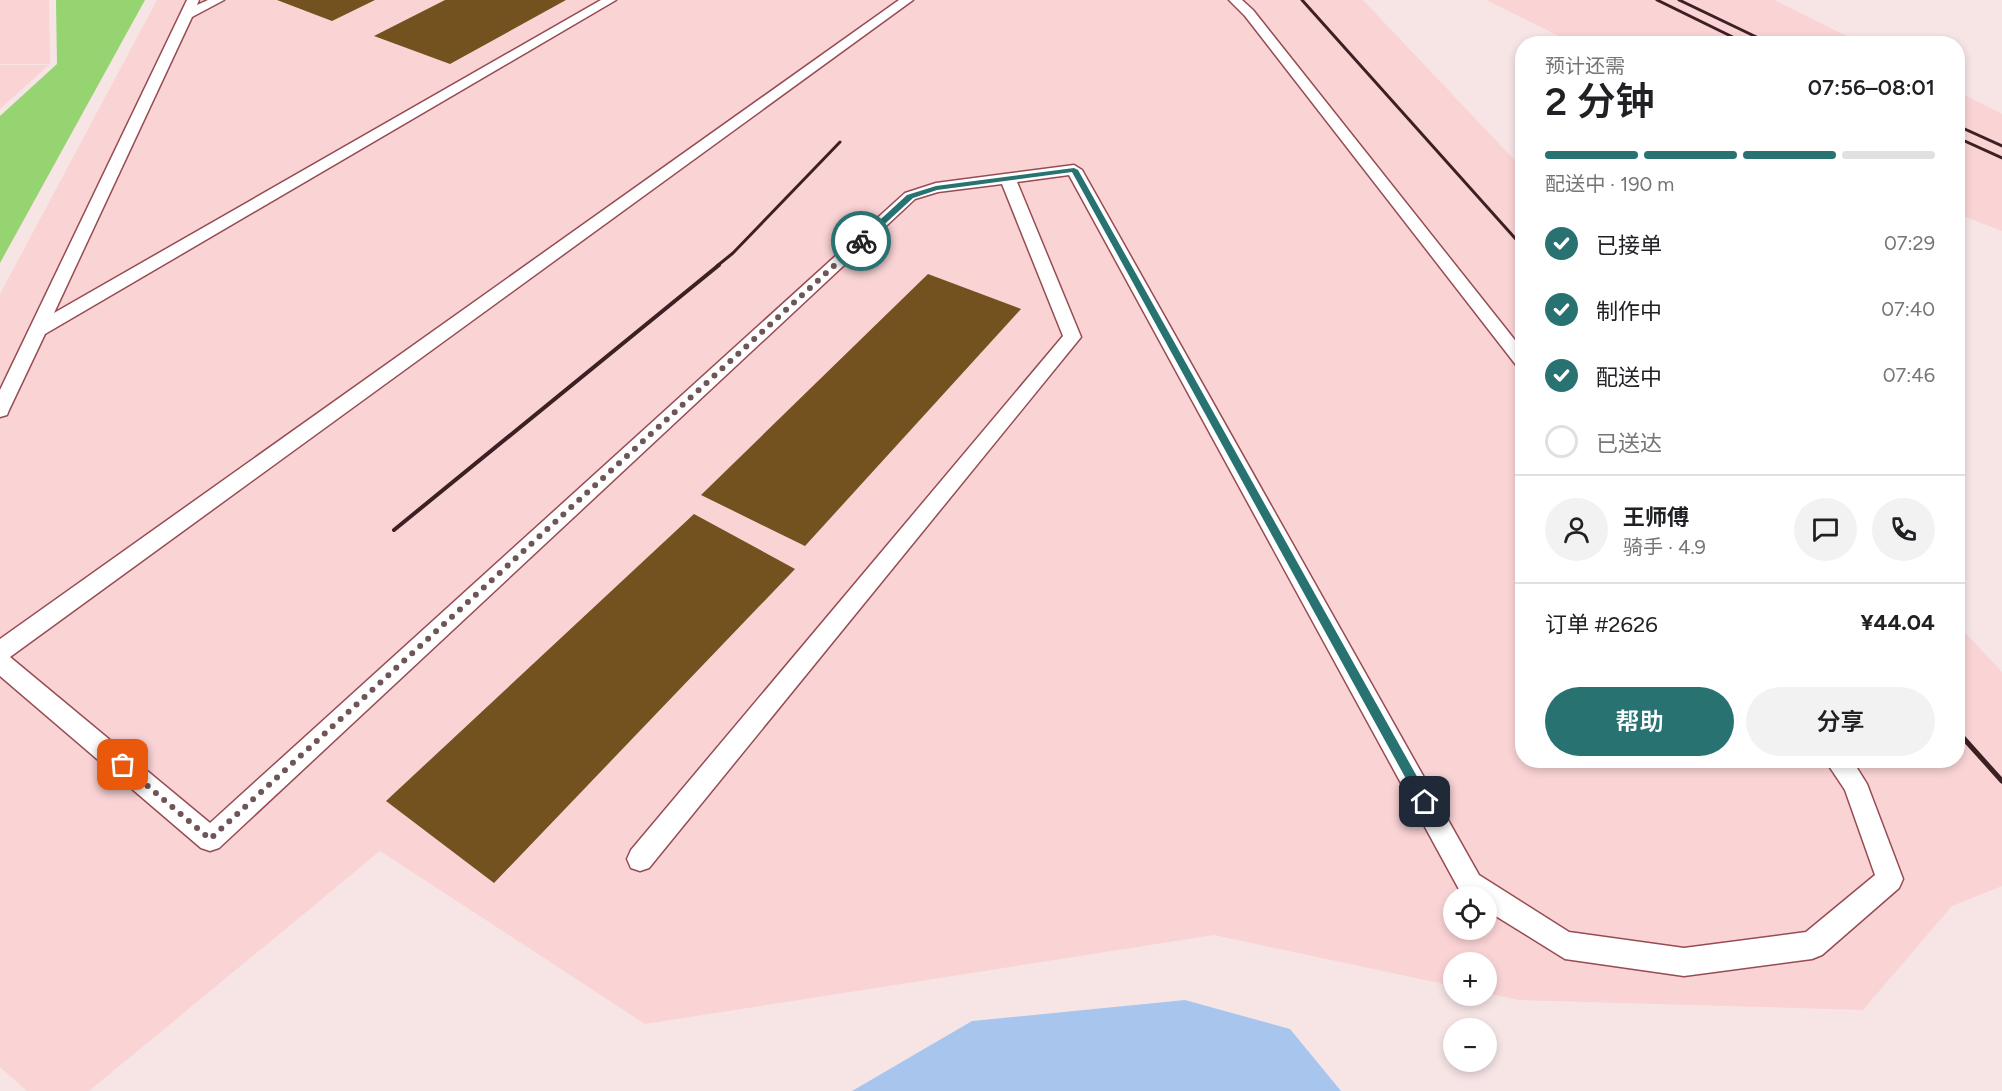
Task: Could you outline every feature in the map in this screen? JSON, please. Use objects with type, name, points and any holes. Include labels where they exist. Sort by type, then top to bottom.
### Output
[{"type":"lane","points":[[0,410],[190,7],[218,0]]},
{"type":"lane","points":[[38,330],[610,0]]},
{"type":"lane","points":[[0,651],[907,0]]},
{"type":"lane","points":[[1235,0],[1249,13],[1515,352]]},
{"type":"lane","points":[[0,662],[210,839],[910,196],[936,188],[1074,170],[1470,884],[1565,945],[1684,962],[1812,945],[1890,879],[1855,784],[1843,768]]},
{"type":"lane","points":[[640,859],[1072,338],[1008,179]]},
{"type":"shaded area","points":[[0,0],[49,0],[50,64],[0,64]]},
{"type":"shaded area","points":[[157,0],[1363,0],[1515,161],[1515,768],[1965,768],[1965,632],[2002,672],[2002,886],[1952,906],[1863,1010],[1519,1000],[1497,995],[1497,952],[1443,952],[1443,984],[1214,935],[645,1024],[380,851],[89,1091],[27,1091],[0,1067],[0,294]]},
{"type":"shaded area","points":[[1486,0],[1774,0],[1847,36],[1559,36]]},
{"type":"shaded area","points":[[0,65],[49,65],[0,109]]},
{"type":"shaded area","points":[[1965,96],[2002,114],[2002,231],[1965,217]]},
{"type":"green space","points":[[56,0],[145,0],[0,263],[0,116],[57,64]]},
{"type":"water","points":[[1185,1000],[1290,1029],[1341,1091],[852,1091],[972,1021]]},
{"type":"building","points":[[277,0],[375,0],[332,21]]},
{"type":"building","points":[[445,0],[566,0],[450,64],[374,36]]},
{"type":"building","points":[[928,274],[1021,309],[805,546],[701,495]]},
{"type":"building","points":[[694,514],[795,569],[494,883],[386,801]]},
{"type":"railway","points":[[1302,0],[1515,238]]},
{"type":"railway","points":[[1657,0],[1731,36]]},
{"type":"railway","points":[[1679,0],[1754,36]]},
{"type":"railway","points":[[1965,129],[2002,146]]},
{"type":"railway","points":[[1965,141],[2002,158]]},
{"type":"railway","points":[[717,266],[733,253],[840,142]]},
{"type":"railway","points":[[394,530],[719,265]]},
{"type":"railway","points":[[1965,740],[2002,781]]},
{"type":"way so far","points":[[123,765],[210,839],[861,241]]},
{"type":"route","points":[[861,241],[910,196],[936,188],[1074,170],[1425,802]]}]
